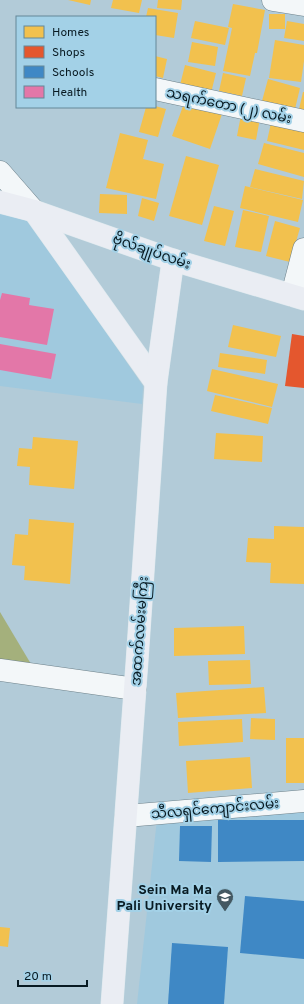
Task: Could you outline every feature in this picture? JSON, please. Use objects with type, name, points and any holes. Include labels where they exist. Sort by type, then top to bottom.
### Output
[{"type":"main road","name":"ဗိုလ်ချုပ်လမ်း","points":[[0,202],[34,211],[173,260],[298,297]]},
{"type":"main road","points":[[34,211],[156,383]]},
{"type":"main road","name":"အထက်လမ်းမကြီး","points":[[112,1004],[156,383],[173,260]]},
{"type":"street","points":[[273,0],[304,6]]},
{"type":"street","name":"သရက်တော (၂) လမ်း","points":[[156,89],[304,121]]},
{"type":"street","points":[[0,172],[34,211]]},
{"type":"street","points":[[298,297],[304,250]]},
{"type":"street","points":[[0,670],[135,689]]},
{"type":"street","name":"သီလရှင်ကျောင်းလမ်း","points":[[126,816],[304,801]]},
{"type":"shaded area","points":[[0,208],[29,220],[143,386],[142,404],[0,386]]},
{"type":"shaded area","name":"Sein Ma Ma Pali University","points":[[304,807],[304,1004],[137,1004],[157,819]]},
{"type":"green space","points":[[0,612],[31,664],[0,659]]},
{"type":"building: Homes","points":[[68,0],[91,0],[90,5]]},
{"type":"building: Homes","points":[[113,0],[142,0],[139,13],[111,8]]},
{"type":"building: Homes","points":[[158,0],[182,0],[181,10],[157,8]]},
{"type":"building: Homes","points":[[233,4],[265,10],[257,53],[255,53],[250,76],[223,71],[232,28],[228,27]]},
{"type":"building: Homes","points":[[148,8],[178,13],[174,38],[156,35],[156,16],[146,16]]},
{"type":"building: Homes","points":[[269,14],[285,14],[285,29],[269,29]]},
{"type":"building: Homes","points":[[195,21],[229,28],[225,45],[191,38]]},
{"type":"building: Homes","points":[[287,21],[304,24],[304,41],[284,38]]},
{"type":"building: Homes","points":[[275,40],[304,45],[304,61],[301,82],[269,78]]},
{"type":"building: Homes","points":[[192,42],[218,47],[215,66],[188,62]]},
{"type":"building: Homes","points":[[156,56],[167,59],[163,78],[156,76]]},
{"type":"building: Homes","points":[[185,65],[216,73],[211,93],[180,85]]},
{"type":"building: Homes","points":[[223,73],[246,78],[242,96],[219,91]]},
{"type":"building: Homes","points":[[268,79],[300,88],[295,109],[262,101]]},
{"type":"building: Homes","points":[[304,92],[304,111],[299,109]]},
{"type":"building: Homes","points":[[186,98],[223,111],[210,149],[172,136]]},
{"type":"building: Homes","points":[[156,106],[166,109],[158,137],[139,132],[146,108],[156,108]]},
{"type":"building: Homes","points":[[241,115],[260,118],[256,140],[237,136]]},
{"type":"building: Homes","points":[[271,123],[304,131],[304,150],[267,141]]},
{"type":"building: Homes","points":[[120,133],[148,140],[143,159],[164,164],[156,199],[106,188]]},
{"type":"building: Homes","points":[[264,143],[304,153],[304,177],[258,164]]},
{"type":"building: Homes","points":[[186,156],[219,165],[202,225],[169,216]]},
{"type":"building: Homes","points":[[255,169],[304,181],[302,199],[250,187]]},
{"type":"building: Homes","points":[[245,186],[303,200],[298,222],[240,208]]},
{"type":"building: Homes","points":[[100,194],[127,195],[127,214],[99,213]]},
{"type":"building: Homes","points":[[142,198],[159,203],[154,221],[138,216]]},
{"type":"building: Homes","points":[[214,206],[234,211],[225,246],[204,241]]},
{"type":"building: Homes","points":[[243,210],[269,216],[261,252],[235,247]]},
{"type":"building: Homes","points":[[275,221],[300,228],[290,262],[266,256]]},
{"type":"building: Homes","points":[[233,325],[281,336],[276,357],[228,347]]},
{"type":"building: Homes","points":[[220,353],[267,360],[265,374],[218,367]]},
{"type":"building: Homes","points":[[212,369],[278,384],[272,407],[207,391]]},
{"type":"building: Homes","points":[[215,395],[272,408],[268,424],[211,411]]},
{"type":"building: Homes","points":[[216,433],[263,436],[262,462],[214,459]]},
{"type":"building: Homes","points":[[33,437],[78,441],[74,489],[29,485],[30,467],[17,466],[19,448],[32,449]]},
{"type":"building: Homes","points":[[29,519],[74,523],[70,584],[24,580],[25,566],[12,565],[15,534],[28,535]]},
{"type":"building: Homes","points":[[274,526],[304,527],[304,584],[270,583],[271,563],[246,562],[248,538],[274,539]]},
{"type":"building: Homes","points":[[244,626],[245,654],[174,656],[174,628]]},
{"type":"building: Homes","points":[[250,660],[251,684],[209,685],[208,661]]},
{"type":"building: Homes","points":[[264,687],[266,713],[178,718],[176,693]]},
{"type":"building: Homes","points":[[251,718],[275,719],[275,740],[250,739]]},
{"type":"building: Homes","points":[[242,719],[243,742],[179,746],[178,722]]},
{"type":"building: Homes","points":[[286,738],[304,738],[304,783],[286,783]]},
{"type":"building: Homes","points":[[250,757],[252,788],[188,793],[186,761]]},
{"type":"building: Homes","points":[[0,927],[10,928],[8,947],[0,946]]},
{"type":"building: Shops","points":[[292,334],[304,336],[304,388],[285,386]]},
{"type":"building: Schools","points":[[218,820],[304,820],[304,861],[218,862]]},
{"type":"building: Schools","points":[[180,826],[212,826],[211,862],[179,861]]},
{"type":"building: Schools","points":[[245,896],[304,901],[304,959],[240,953]]},
{"type":"building: Schools","points":[[172,943],[228,947],[224,1004],[168,1004]]},
{"type":"building: Health","points":[[2,293],[30,298],[29,305],[54,309],[47,345],[0,337],[0,300]]},
{"type":"building: Health","points":[[0,344],[56,354],[51,379],[0,370]]},
{"type":"place","name":"Sein Ma Ma Pali University","points":[[225,912]]}]
